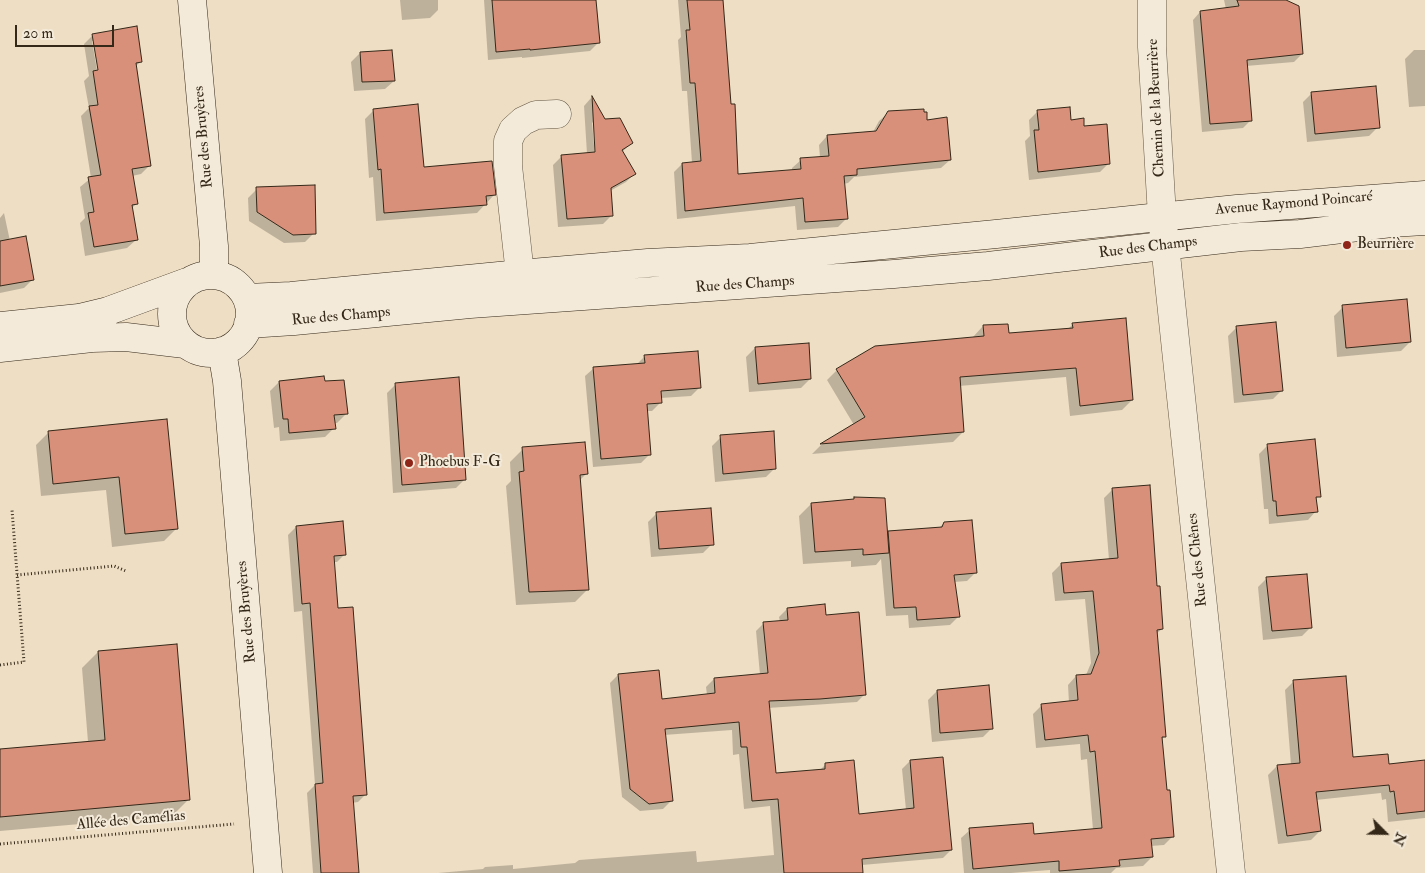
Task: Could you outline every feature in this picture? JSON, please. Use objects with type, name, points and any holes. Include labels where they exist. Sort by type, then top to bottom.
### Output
[{"type":"street","name":"Rue des Bruyères","points":[[192,0],[214,246],[214,275]]},
{"type":"street","name":"Chemin de la Beurrière","points":[[1152,0],[1152,47],[1162,216],[1166,246]]},
{"type":"street","points":[[520,274],[508,166],[508,141],[513,130],[523,121],[536,115],[558,114]]},
{"type":"street","name":"Avenue Raymond Poincaré","points":[[1162,216],[1237,208],[1425,194]]},
{"type":"street","name":"Rue des Champs","points":[[248,311],[291,296],[520,274],[760,257],[1162,216]]},
{"type":"street","name":"Avenue Raymond Poincaré","points":[[1241,237],[1300,234],[1391,222],[1425,221]]},
{"type":"street","name":"Rue des Champs","points":[[248,311],[294,322],[470,304],[894,274],[1241,237]]},
{"type":"street","name":"Rue des Chênes","points":[[1166,246],[1231,873]]},
{"type":"street","points":[[0,326],[79,318],[108,312],[200,276],[214,275],[227,278],[239,286],[248,311],[243,336],[234,346],[222,352],[209,353],[196,350],[185,344],[126,337],[92,338],[0,348]]},
{"type":"street","points":[[185,344],[176,333],[172,321],[172,306],[177,293],[187,282]]},
{"type":"street","name":"Rue des Bruyères","points":[[222,352],[227,381],[268,873]]},
{"type":"path","points":[[0,665],[24,662],[12,510]]},
{"type":"path","points":[[17,576],[114,566],[126,571]]},
{"type":"path","name":"Allée des Camélias","points":[[0,844],[264,821]]},
{"type":"building","points":[[492,0],[596,0],[600,43],[496,52]]},
{"type":"building","points":[[687,0],[723,0],[731,104],[735,104],[738,174],[801,169],[800,158],[829,156],[827,135],[876,131],[888,111],[924,109],[924,112],[927,112],[927,120],[947,117],[951,160],[857,169],[857,175],[844,176],[848,219],[805,222],[803,198],[685,211],[682,163],[701,161],[695,83],[690,83],[686,30],[690,30]]},
{"type":"building","points":[[1237,0],[1286,0],[1299,6],[1303,54],[1247,60],[1252,121],[1210,124],[1200,11],[1239,6]]},
{"type":"building","points":[[137,26],[142,62],[136,63],[151,166],[132,169],[138,204],[132,205],[138,240],[94,247],[88,213],[94,212],[88,177],[101,175],[89,106],[98,105],[93,71],[98,70],[92,34]]},
{"type":"building","points":[[392,50],[395,81],[362,82],[360,52]]},
{"type":"building","points":[[1376,86],[1380,128],[1315,134],[1311,92]]},
{"type":"building","points":[[592,96],[605,119],[620,118],[633,143],[622,150],[636,174],[611,188],[613,216],[567,219],[561,155],[595,152]]},
{"type":"building","points":[[418,104],[424,167],[492,161],[496,195],[486,196],[487,205],[384,213],[381,169],[378,170],[373,109]]},
{"type":"building","points":[[1070,107],[1071,120],[1084,118],[1084,126],[1107,124],[1110,164],[1038,172],[1034,130],[1039,130],[1037,110]]},
{"type":"building","points":[[315,185],[316,234],[293,235],[257,212],[256,187]]},
{"type":"building","points":[[26,236],[34,280],[0,286],[0,241]]},
{"type":"building","points":[[1407,299],[1411,342],[1346,348],[1342,305]]},
{"type":"building","points":[[1126,318],[1133,400],[1080,406],[1076,368],[960,377],[964,432],[820,444],[865,417],[836,369],[875,346],[984,336],[983,325],[1008,324],[1009,333],[1073,328],[1072,323]]},
{"type":"building","points":[[1276,322],[1283,391],[1243,395],[1236,326]]},
{"type":"building","points":[[809,343],[811,379],[758,384],[755,347]]},
{"type":"building","points":[[698,351],[701,388],[661,391],[662,403],[647,404],[651,455],[601,459],[593,367],[645,363],[644,355]]},
{"type":"building","points":[[324,376],[325,381],[344,380],[348,414],[334,415],[336,429],[289,433],[288,419],[283,419],[279,381]]},
{"type":"building","points":[[459,377],[466,480],[402,485],[395,383]]},
{"type":"building","points":[[167,419],[178,529],[125,534],[119,477],[53,484],[48,431]]},
{"type":"building","points":[[774,431],[776,469],[723,474],[720,435]]},
{"type":"building","points":[[1315,439],[1321,497],[1316,497],[1318,512],[1277,516],[1276,501],[1273,501],[1267,444]]},
{"type":"building","points":[[585,442],[588,474],[580,475],[589,590],[529,592],[519,472],[524,471],[522,447]]},
{"type":"building","points":[[1150,485],[1157,586],[1160,586],[1163,629],[1157,630],[1166,737],[1162,737],[1167,790],[1170,790],[1174,837],[1151,839],[1153,857],[1119,860],[1120,866],[1059,871],[1059,861],[973,869],[969,828],[1033,823],[1034,834],[1102,828],[1095,751],[1090,752],[1088,735],[1045,740],[1041,704],[1078,700],[1076,675],[1091,674],[1099,653],[1093,591],[1064,593],[1061,563],[1118,558],[1112,488]]},
{"type":"building","points":[[854,497],[885,498],[889,553],[863,555],[863,549],[815,552],[811,503],[854,499]]},
{"type":"building","points":[[711,508],[714,545],[659,549],[656,512]]},
{"type":"building","points":[[972,520],[977,573],[954,575],[960,617],[917,620],[916,607],[894,608],[888,531],[942,527],[944,522]]},
{"type":"building","points":[[343,521],[346,555],[334,556],[338,608],[353,607],[367,795],[353,796],[359,873],[321,873],[315,784],[323,783],[310,603],[302,604],[296,526]]},
{"type":"building","points":[[1307,574],[1312,628],[1272,631],[1266,577]]},
{"type":"building","points":[[825,604],[826,615],[859,612],[866,695],[769,701],[776,773],[825,769],[825,763],[854,760],[859,814],[914,808],[910,760],[943,757],[952,850],[862,859],[863,873],[784,873],[778,799],[752,801],[747,747],[741,747],[739,722],[665,729],[673,801],[649,804],[630,789],[618,674],[659,670],[662,699],[715,693],[714,678],[768,673],[763,622],[788,620],[787,608]]},
{"type":"building","points":[[177,644],[190,800],[0,817],[0,749],[105,740],[98,651]]},
{"type":"building","points":[[1346,676],[1353,757],[1388,754],[1389,764],[1425,760],[1425,811],[1397,814],[1394,791],[1390,792],[1389,785],[1316,792],[1321,831],[1287,836],[1277,765],[1300,763],[1293,680]]},
{"type":"building","points":[[989,685],[993,729],[940,733],[937,690]]},
{"type":"place","name":"Beurrière","points":[[1347,245]]},
{"type":"place","name":"Phoebus F-G","points":[[409,463]]}]
